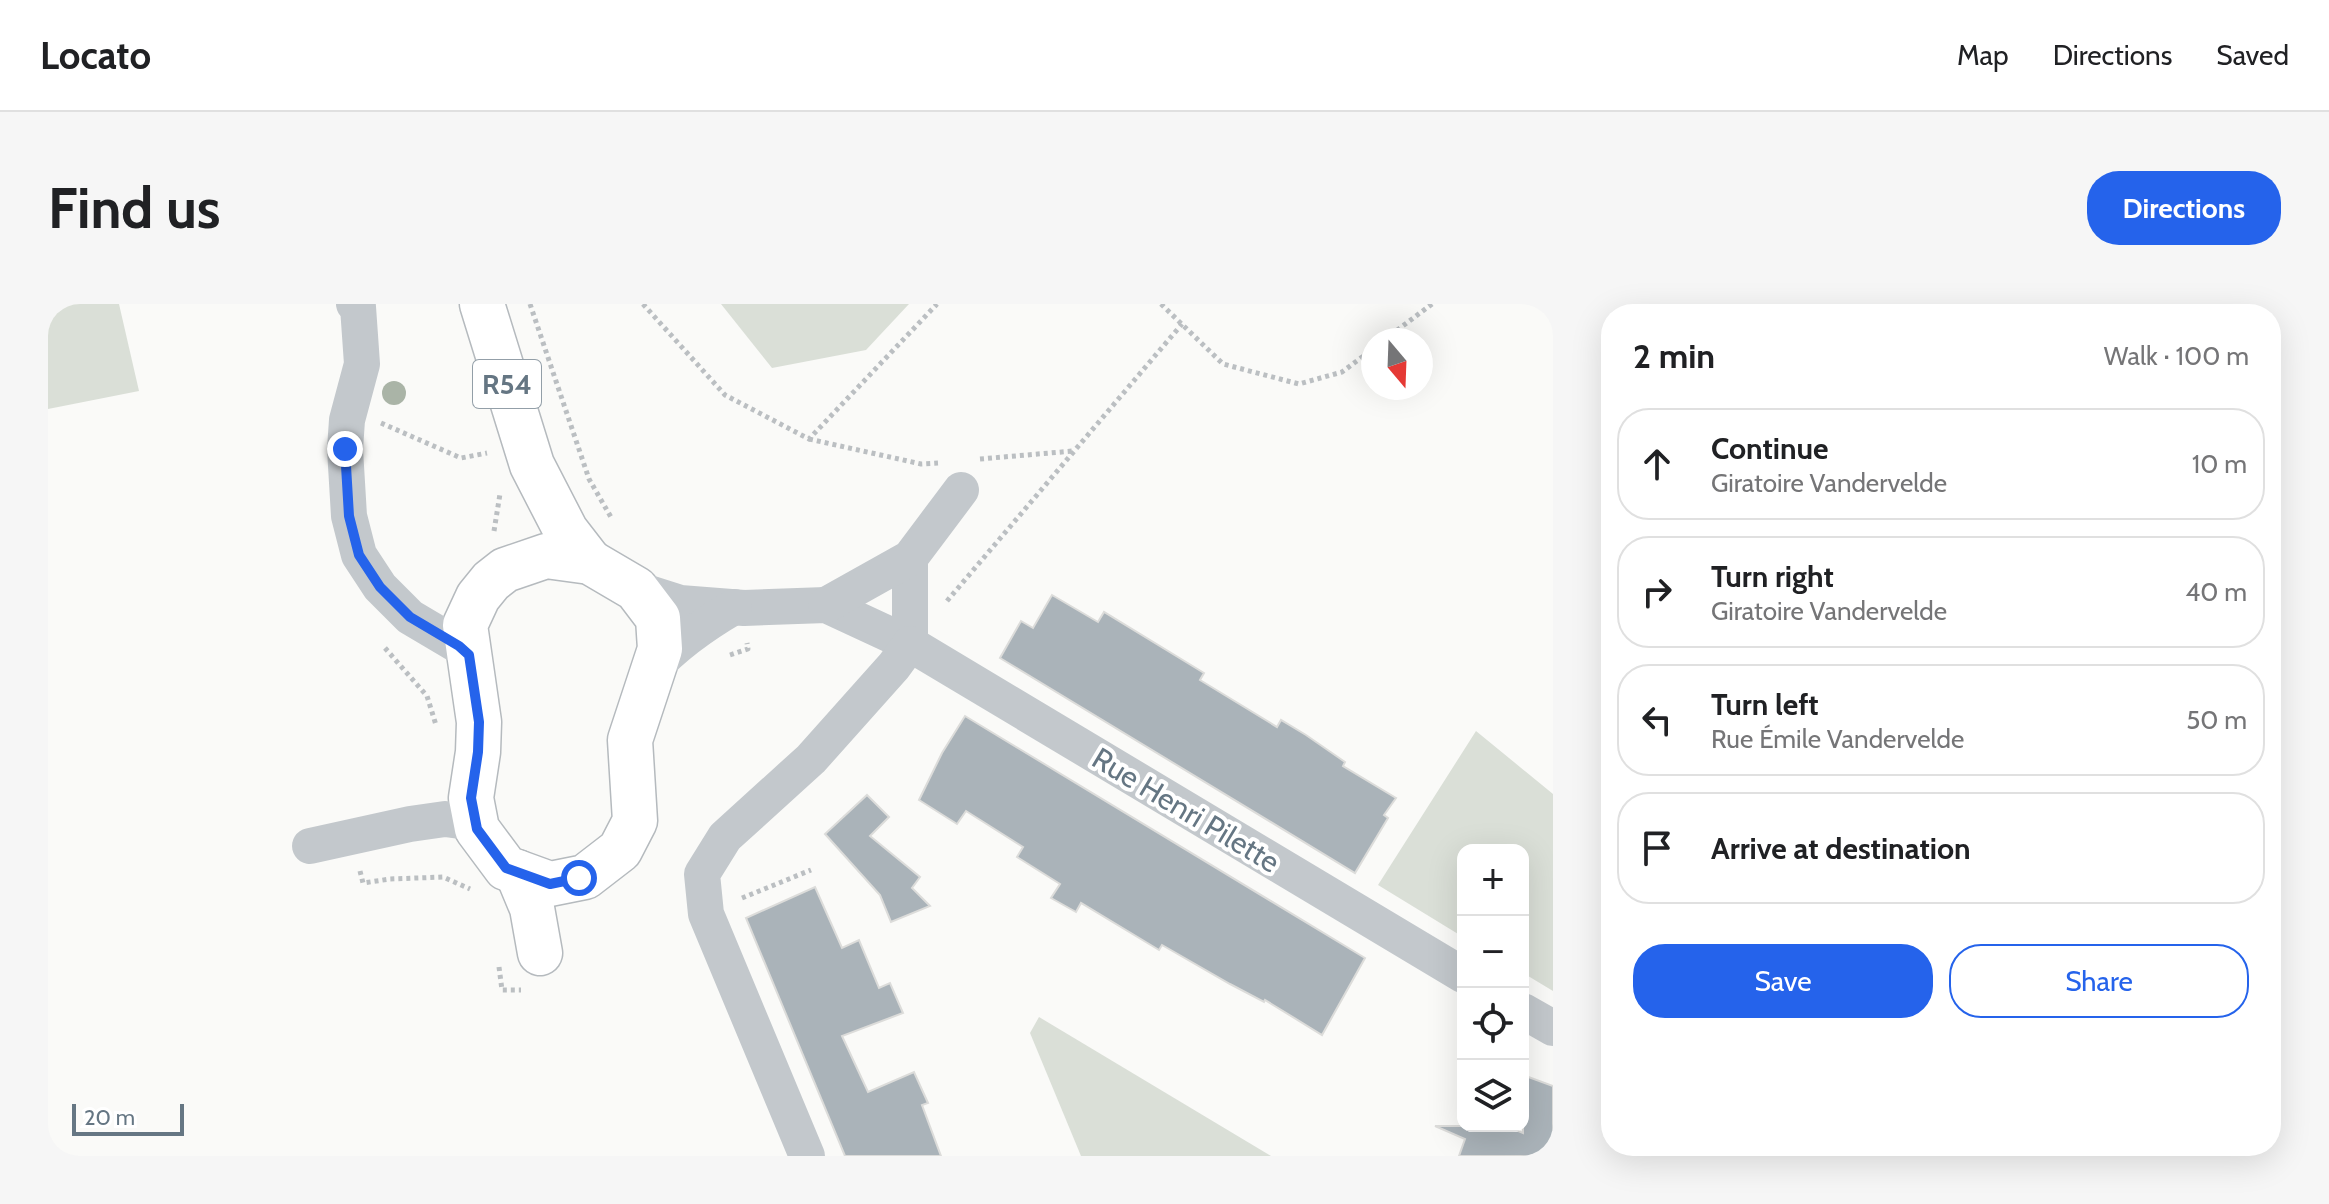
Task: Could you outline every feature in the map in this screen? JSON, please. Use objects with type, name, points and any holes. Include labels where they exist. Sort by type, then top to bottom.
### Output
[{"type":"main road","name":"R54","points":[[482,304],[532,465],[566,531],[590,562],[636,589],[658,618],[660,649],[630,740],[635,821],[620,850],[585,877],[550,884],[506,868],[477,829],[474,804],[479,722],[465,625],[478,597],[505,570],[546,556],[590,562]]},
{"type":"main road","name":"R54","points":[[515,567],[528,530],[532,465]]},
{"type":"main road","name":"R54","points":[[517,872],[532,908],[540,953]]},
{"type":"street","points":[[354,304],[358,307],[362,364],[347,420],[345,449],[349,516],[359,555],[380,587],[410,617],[469,655]]},
{"type":"street","points":[[807,1156],[706,914],[702,874],[725,837],[811,759],[910,644],[910,558],[960,471]]},
{"type":"street","points":[[826,605],[910,558]]},
{"type":"street","name":"Rue Henri Pilette","points":[[636,589],[680,603],[734,607],[826,605],[910,644],[1457,971]]},
{"type":"street","points":[[410,617],[441,615],[478,597]]},
{"type":"street","name":"Rue Henri Pilette","points":[[652,670],[672,648],[734,607]]},
{"type":"street","points":[[310,846],[410,824],[439,810],[474,804]]},
{"type":"street","points":[[1529,1014],[1553,1028]]},
{"type":"path","points":[[530,304],[589,479],[615,524]]},
{"type":"path","points":[[643,304],[725,395],[809,439],[960,471],[1074,451]]},
{"type":"path","points":[[809,439],[937,304]]},
{"type":"path","points":[[1161,304],[1223,364],[1299,384],[1342,372],[1361,358]]},
{"type":"path","points":[[1400,328],[1432,304]]},
{"type":"path","points":[[910,601],[930,620],[1182,324]]},
{"type":"path","points":[[748,649],[762,644]]},
{"type":"path","points":[[706,914],[811,870]]},
{"type":"shaded area","points":[[48,304],[119,304],[139,391],[48,409]]},
{"type":"shaded area","points":[[721,304],[909,304],[866,350],[772,368]]},
{"type":"shaded area","points":[[1476,731],[1553,794],[1553,991],[1529,977],[1529,844],[1457,844],[1457,933],[1378,885]]},
{"type":"shaded area","points":[[1039,1017],[1271,1156],[1081,1156],[1030,1033]]},
{"type":"building","points":[[1052,595],[1098,622],[1104,612],[1204,673],[1200,680],[1277,727],[1281,720],[1306,735],[1345,762],[1343,766],[1396,798],[1384,815],[1388,818],[1355,873],[1000,658],[1021,621],[1033,628]]},
{"type":"building","points":[[965,716],[1365,958],[1322,1035],[1265,1000],[1162,945],[1159,950],[1081,903],[1076,912],[1051,898],[1060,884],[1017,857],[1023,847],[966,811],[957,824],[919,800],[942,753]]},
{"type":"building","points":[[867,795],[889,817],[870,836],[920,877],[912,888],[930,906],[891,922],[880,895],[825,834]]},
{"type":"building","points":[[815,887],[842,948],[859,940],[879,988],[890,983],[903,1013],[842,1036],[868,1092],[914,1072],[928,1103],[922,1105],[941,1156],[845,1156],[746,918]]},
{"type":"building","points":[[1529,1077],[1553,1086],[1553,1156],[1459,1156],[1465,1139],[1435,1126],[1457,1126],[1457,1132],[1529,1132]]},
{"type":"route","points":[[345,449],[349,516],[359,555],[380,587],[410,617],[469,655],[479,722],[471,798],[477,829],[506,868],[550,884],[579,878]]}]
